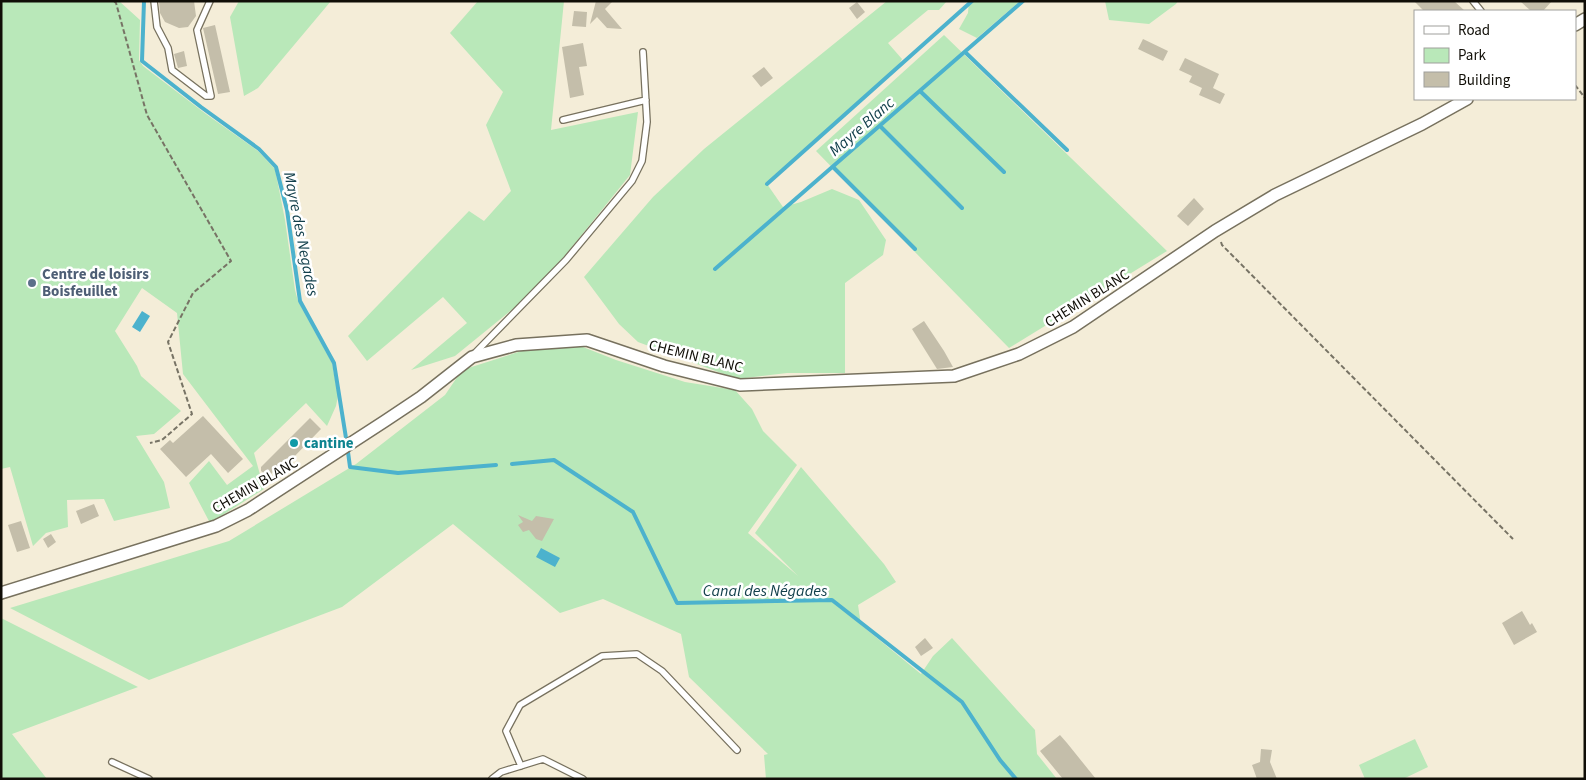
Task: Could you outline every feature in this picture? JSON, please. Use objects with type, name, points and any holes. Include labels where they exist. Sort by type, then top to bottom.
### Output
[{"type":"street","name":"CHEMIN BLANC","points":[[1,593],[216,526],[248,510],[422,397],[472,356],[516,345],[587,340],[664,366],[740,385],[954,376],[1019,354],[1073,327],[1215,231],[1275,195],[1422,124],[1465,100]]},
{"type":"lane","points":[[154,1],[157,27],[168,48],[172,70],[206,96],[210,96],[197,30],[210,1]]},
{"type":"lane","points":[[472,356],[566,260],[632,181],[642,161],[646,122],[643,52]]},
{"type":"lane","points":[[562,120],[646,100]]},
{"type":"lane","points":[[521,766],[506,731],[520,705],[602,656],[637,654],[662,671],[737,750]]},
{"type":"lane","points":[[492,779],[501,772],[543,759],[583,779]]},
{"type":"lane","points":[[112,762],[149,779]]},
{"type":"path","points":[[114,1],[147,115],[231,261],[193,293],[168,342],[192,414],[162,440],[150,443]]},
{"type":"path","points":[[1576,87],[1585,98]]},
{"type":"path","points":[[1215,231],[1222,245],[1513,538]]},
{"type":"green space","points":[[1,1],[119,1],[140,20],[139,60],[143,66],[258,151],[275,169],[298,301],[332,363],[338,396],[336,406],[327,426],[306,403],[254,453],[264,489],[210,523],[189,483],[209,461],[227,485],[253,466],[183,374],[177,313],[142,288],[115,331],[137,366],[141,376],[181,411],[154,434],[136,436],[164,482],[170,508],[114,521],[104,499],[67,500],[68,527],[46,533],[33,546],[10,467],[1,469]]},
{"type":"green space","points":[[239,1],[331,1],[258,88],[244,96],[230,17]]},
{"type":"green space","points":[[478,1],[564,1],[551,130],[638,112],[630,175],[563,258],[525,299],[455,356],[411,370],[467,323],[443,297],[367,361],[348,336],[469,211],[484,221],[511,191],[486,125],[503,92],[450,33]]},
{"type":"green space","points":[[887,1],[947,1],[939,10],[928,10],[888,43],[902,59],[896,70],[767,184],[783,207],[801,202],[832,189],[859,200],[886,240],[883,255],[845,283],[845,373],[787,373],[737,379],[638,342],[619,324],[584,277],[653,197],[704,149]]},
{"type":"green space","points":[[969,1],[1020,1],[977,38],[959,29],[968,13]]},
{"type":"green space","points":[[1105,1],[1178,1],[1149,24],[1109,20]]},
{"type":"green space","points":[[944,35],[1167,251],[1009,348],[816,151]]},
{"type":"green space","points":[[534,347],[583,347],[616,360],[685,382],[735,390],[752,409],[763,431],[797,465],[748,533],[798,576],[755,533],[801,467],[884,564],[896,582],[858,605],[861,625],[921,674],[933,656],[952,638],[1035,730],[1037,754],[1057,779],[766,779],[764,755],[768,754],[689,677],[681,634],[603,599],[560,613],[453,524],[342,607],[149,680],[10,608],[229,541],[356,464],[445,395],[462,370]]},
{"type":"green space","points":[[1,618],[138,687],[12,734],[47,779],[1,779]]},
{"type":"green space","points":[[1415,739],[1428,767],[1403,779],[1365,779],[1359,765]]},
{"type":"water","points":[[142,311],[150,316],[140,332],[132,327]]},
{"type":"water","points":[[541,548],[560,558],[555,567],[536,557]]},
{"type":"building","points":[[159,1],[194,1],[196,16],[188,27],[179,28],[165,22],[160,13]]},
{"type":"building","points":[[596,1],[613,1],[605,9],[622,29],[607,28],[597,17],[590,24]]},
{"type":"building","points":[[1414,1],[1454,1],[1464,10],[1423,10]]},
{"type":"building","points":[[1520,1],[1552,1],[1544,10],[1530,10]]},
{"type":"building","points":[[857,2],[865,12],[857,19],[849,8]]},
{"type":"building","points":[[574,11],[587,12],[586,27],[572,26]]},
{"type":"building","points":[[215,25],[230,92],[218,94],[203,28]]},
{"type":"building","points":[[1143,39],[1168,51],[1163,61],[1138,49]]},
{"type":"building","points":[[583,43],[587,66],[579,67],[584,95],[570,98],[562,47]]},
{"type":"building","points":[[184,51],[187,66],[178,68],[174,54]]},
{"type":"building","points":[[1185,58],[1219,74],[1213,88],[1225,94],[1220,104],[1199,95],[1202,88],[1189,82],[1192,76],[1179,70]]},
{"type":"building","points":[[764,67],[773,78],[761,87],[752,76]]},
{"type":"building","points":[[1194,198],[1204,209],[1188,226],[1177,216]]},
{"type":"building","points":[[924,321],[953,367],[937,369],[912,329]]},
{"type":"building","points":[[203,416],[243,459],[228,473],[211,454],[186,477],[160,449],[170,440],[173,443]]},
{"type":"building","name":"cantine","points":[[310,418],[321,429],[290,461],[287,458],[268,477],[261,471],[261,467]]},
{"type":"building","points":[[94,504],[99,516],[81,524],[76,511]]},
{"type":"building","points":[[518,515],[532,521],[536,516],[554,519],[542,541],[536,539],[529,530],[523,532],[518,525],[523,522]]},
{"type":"building","points":[[21,521],[30,548],[17,552],[8,525]]},
{"type":"building","points":[[51,534],[56,542],[48,548],[43,539]]},
{"type":"building","points":[[1522,611],[1530,625],[1532,623],[1537,632],[1514,645],[1502,623]]},
{"type":"building","points":[[925,638],[933,648],[921,656],[915,647]]},
{"type":"building","points":[[1060,735],[1096,779],[1063,779],[1040,751]]},
{"type":"building","points":[[1261,749],[1272,750],[1270,762],[1277,779],[1257,779],[1252,765],[1260,762]]},
{"type":"waterway","name":"Mayre des Negades","points":[[144,1],[142,61],[259,149],[276,167],[287,210],[300,301],[334,363],[346,438]]},
{"type":"waterway","points":[[767,184],[972,1]]},
{"type":"waterway","name":"Mayre Blanc","points":[[715,269],[1023,1]]},
{"type":"waterway","points":[[965,52],[1067,150]]},
{"type":"waterway","points":[[920,91],[1004,172]]},
{"type":"waterway","points":[[880,126],[962,208]]},
{"type":"waterway","points":[[833,167],[915,249]]},
{"type":"waterway","name":"Canal des Négades","points":[[348,452],[350,467],[398,473],[496,465]]},
{"type":"waterway","name":"Canal des Négades","points":[[512,464],[554,460],[633,512],[677,603],[832,600],[962,702],[1000,760],[1016,779]]},
{"type":"place","name":"Centre de loisirs Boisfeuillet","points":[[32,283]]},
{"type":"place","name":"cantine","points":[[294,443]]}]
